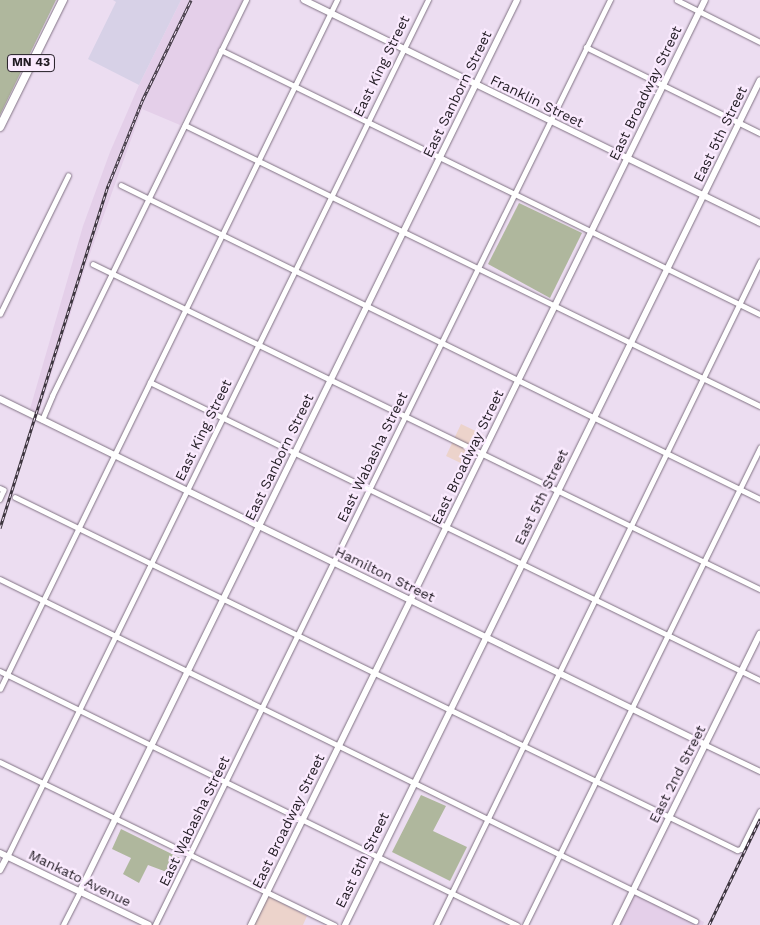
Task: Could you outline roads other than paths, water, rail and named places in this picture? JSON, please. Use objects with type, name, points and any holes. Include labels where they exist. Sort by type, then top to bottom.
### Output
[{"type":"main road","name":"MN 43","points":[[0,127],[63,0]]},
{"type":"street","points":[[42,420],[246,0]]},
{"type":"street","name":"Franklin Street","points":[[304,0],[548,121],[760,223]]},
{"type":"street","points":[[0,689],[337,0]]},
{"type":"street","name":"East King Street","points":[[0,870],[3,855],[43,783],[428,0]]},
{"type":"street","name":"East Sanborn Street","points":[[63,925],[258,526],[296,453],[516,0]]},
{"type":"street","name":"East Wabasha Street","points":[[155,925],[514,194],[548,121],[610,0]]},
{"type":"street","points":[[677,0],[760,42]]},
{"type":"street","name":"East Broadway Street","points":[[251,925],[705,0]]},
{"type":"street","points":[[586,47],[760,133]]},
{"type":"street","points":[[221,50],[760,314]]},
{"type":"street","name":"East 5th Street","points":[[345,925],[760,80]]},
{"type":"street","points":[[185,125],[760,406]]},
{"type":"street","points":[[0,314],[68,176]]},
{"type":"street","points":[[121,185],[148,200],[760,499]]},
{"type":"street","points":[[436,925],[760,262]]},
{"type":"street","points":[[93,264],[760,589]]},
{"type":"street","points":[[150,382],[760,680]]},
{"type":"street","name":"Hamilton Street","points":[[0,399],[760,772]]},
{"type":"street","points":[[526,925],[760,448]]},
{"type":"street","points":[[0,499],[2,489]]},
{"type":"street","points":[[15,497],[737,850],[741,849],[760,811]]},
{"type":"street","points":[[0,579],[413,784],[561,853],[695,921]]},
{"type":"street","name":"East 2nd Street","points":[[616,925],[760,634]]},
{"type":"street","points":[[0,671],[517,925]]},
{"type":"street","points":[[0,762],[334,925]]},
{"type":"street","name":"Mankato Avenue","points":[[3,855],[149,925]]},
{"type":"railway","points":[[0,528],[108,186],[143,99],[191,0]]},
{"type":"railway","points":[[709,925],[760,819]]}]
